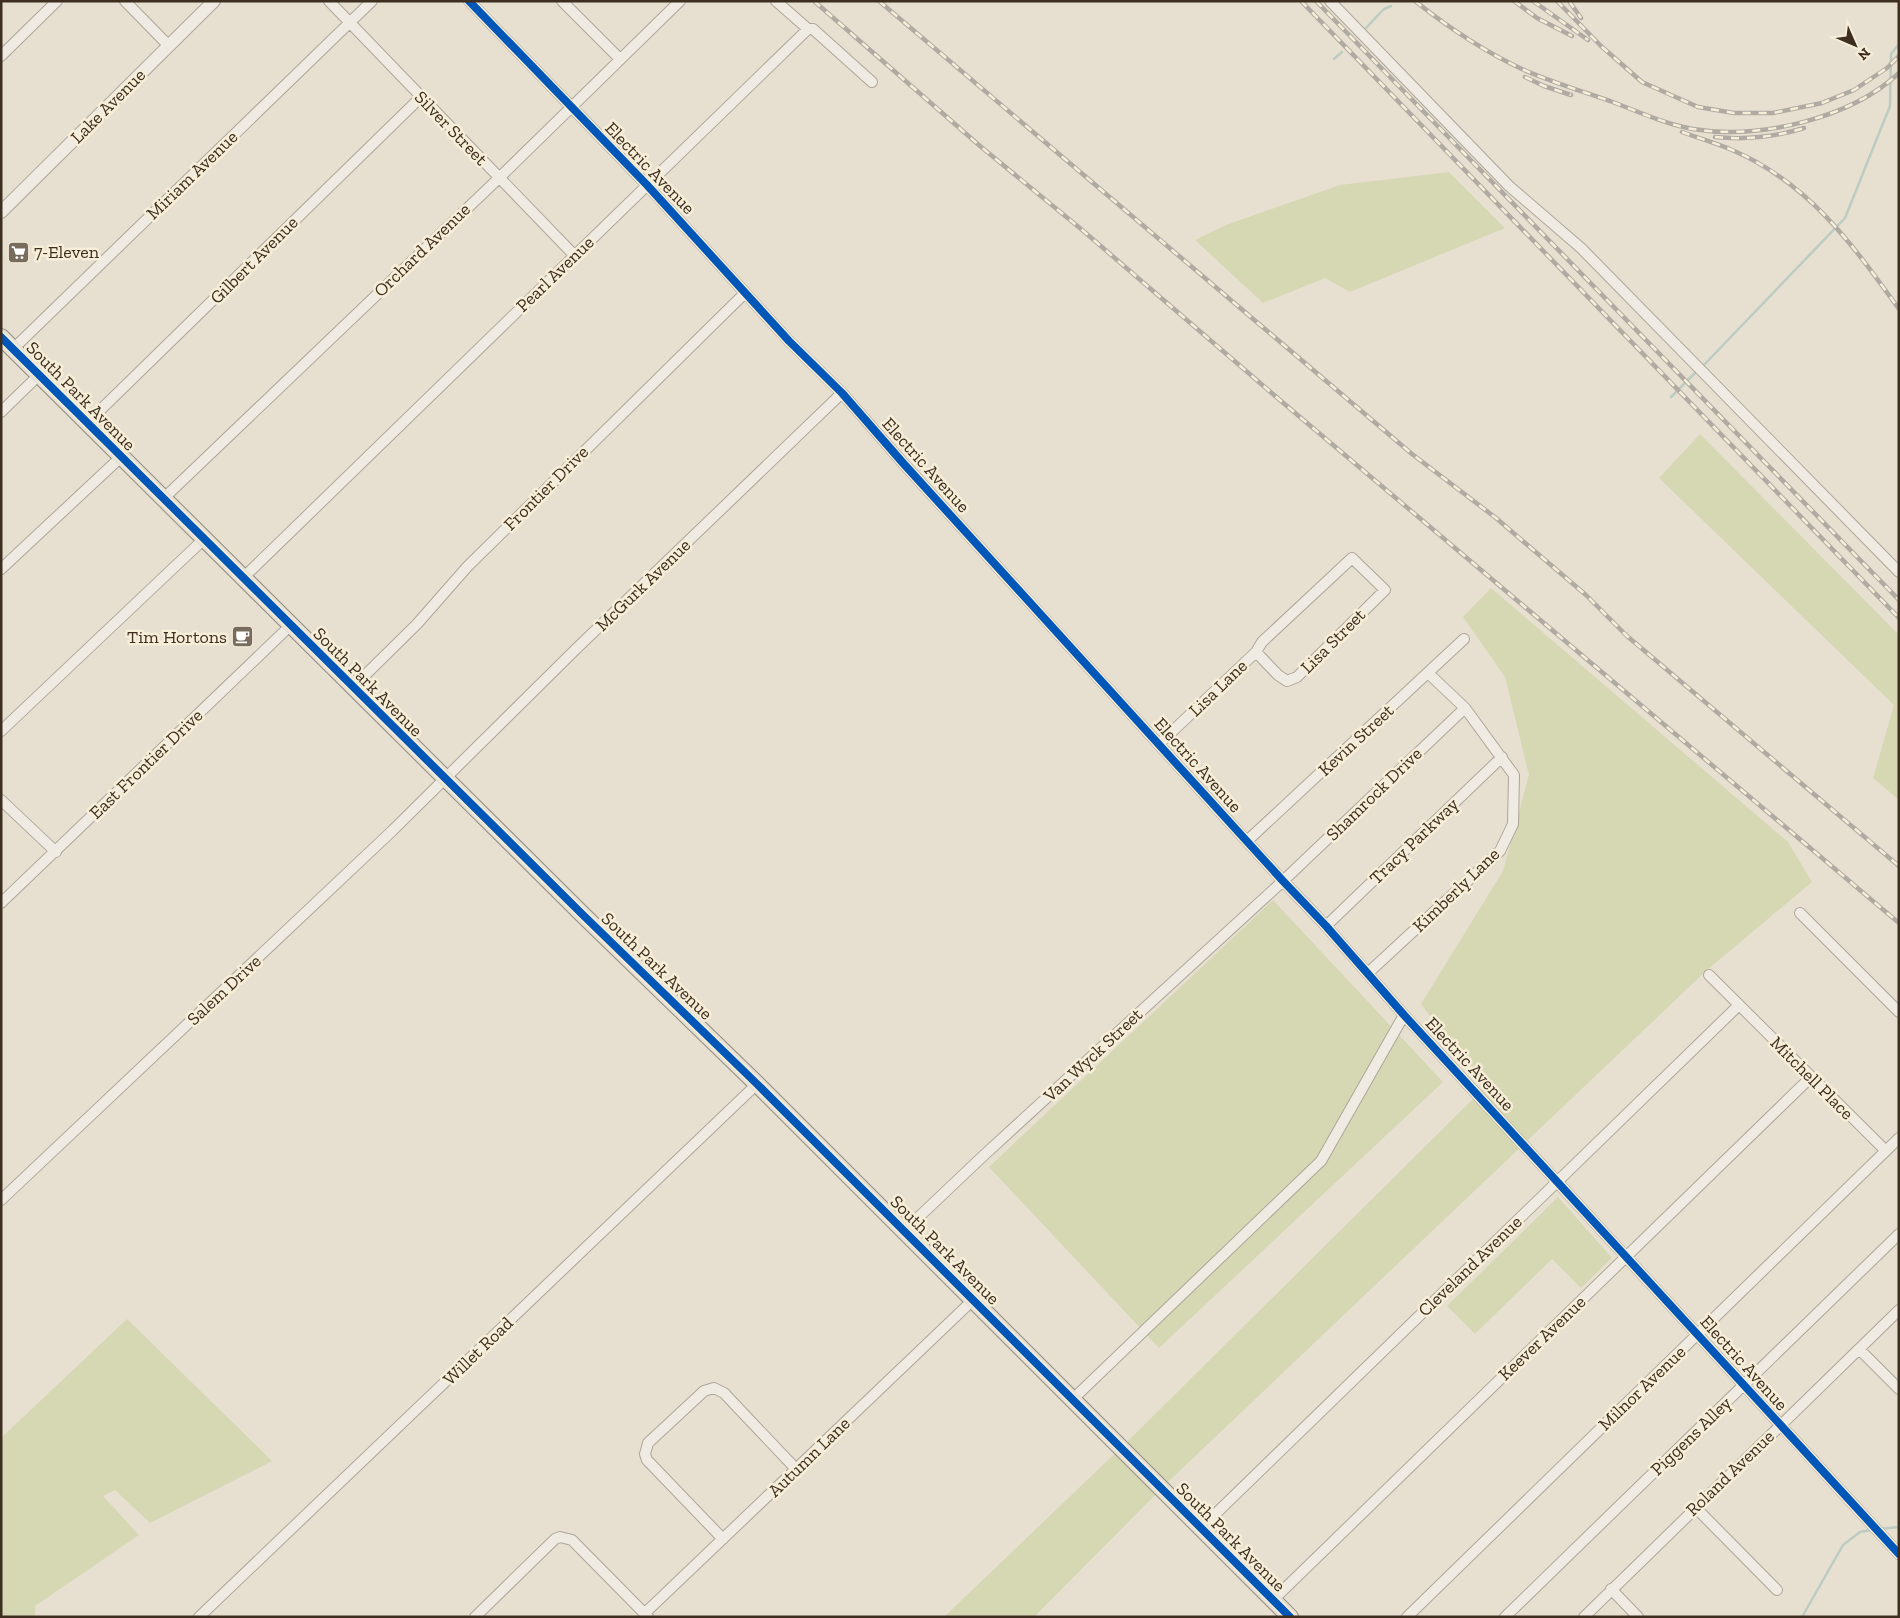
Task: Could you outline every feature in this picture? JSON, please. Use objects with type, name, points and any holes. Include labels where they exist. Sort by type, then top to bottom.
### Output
[{"type":"main road","name":"South Park Avenue","points":[[7,343],[444,778],[757,1084],[1290,1617]]},
{"type":"street","points":[[1,56],[57,1]]},
{"type":"street","points":[[125,1],[169,46]]},
{"type":"street","name":"Lake Avenue","points":[[1,212],[214,1]]},
{"type":"street","name":"Silver Street","points":[[329,1],[574,255]]},
{"type":"street","name":"Miriam Avenue","points":[[7,343],[372,1]]},
{"type":"street","name":"Electric Avenue","points":[[469,1],[647,185],[789,341],[842,393],[903,463],[1326,926],[1404,1015],[1899,1554]]},
{"type":"street","points":[[562,1],[620,60]]},
{"type":"street","name":"Orchard Avenue","points":[[163,499],[499,178],[680,1]]},
{"type":"street","points":[[776,1],[808,29],[813,29],[872,82]]},
{"type":"street","points":[[1330,1],[1509,186],[1581,248],[1899,572]]},
{"type":"street","name":"Pearl Avenue","points":[[243,578],[808,29]]},
{"type":"street","name":"Gilbert Avenue","points":[[87,422],[421,97]]},
{"type":"street","name":"Frontier Drive","points":[[353,687],[417,624],[467,567],[745,293]]},
{"type":"street","points":[[1,412],[39,375]]},
{"type":"street","name":"McGurk Avenue","points":[[444,778],[842,393]]},
{"type":"street","points":[[1,569],[121,457]]},
{"type":"street","points":[[1,731],[204,539]]},
{"type":"street","name":"Lisa Street","points":[[1352,558],[1385,590],[1296,678],[1287,680],[1278,675],[1256,652],[1262,642],[1352,558]]},
{"type":"street","name":"East Frontier Drive","points":[[1,903],[291,625]]},
{"type":"street","name":"Kevin Street","points":[[1247,841],[1464,639]]},
{"type":"street","name":"Lisa Lane","points":[[1159,744],[1256,652]]},
{"type":"street","name":"Kimberly Lane","points":[[1368,973],[1500,851],[1513,824],[1514,774],[1465,708],[1428,673]]},
{"type":"street","name":"Shamrock Drive","points":[[1283,881],[1465,708]]},
{"type":"street","name":"Tracy Parkway","points":[[1326,926],[1502,757]]},
{"type":"street","name":"Salem Drive","points":[[1,1200],[378,844],[444,778]]},
{"type":"street","points":[[1,800],[56,852]]},
{"type":"street","name":"Van Wyck Street","points":[[904,1231],[1283,881]]},
{"type":"street","points":[[1800,913],[1899,1012]]},
{"type":"street","name":"Mitchell Place","points":[[1709,975],[1886,1151]]},
{"type":"street","name":"Cleveland Avenue","points":[[1202,1528],[1739,1005]]},
{"type":"street","points":[[1073,1399],[1321,1161],[1404,1015]]},
{"type":"street","name":"Keever Avenue","points":[[1273,1600],[1811,1077]]},
{"type":"street","name":"Willet Road","points":[[199,1617],[757,1084]]},
{"type":"street","name":"Milnor Avenue","points":[[1407,1617],[1899,1138]]},
{"type":"street","name":"Piggens Alley","points":[[1505,1617],[1899,1234]]},
{"type":"street","name":"Autumn Lane","points":[[646,1615],[722,1539],[973,1300]]},
{"type":"street","name":"Roland Avenue","points":[[1584,1617],[1899,1310]]},
{"type":"street","points":[[1859,1349],[1899,1389]]},
{"type":"street","points":[[722,1539],[647,1460],[646,1448],[655,1436],[704,1391],[714,1388],[724,1393],[796,1469]]},
{"type":"street","points":[[1695,1507],[1777,1590]]},
{"type":"street","points":[[481,1615],[554,1539],[560,1537],[572,1540],[646,1615]]},
{"type":"street","points":[[1611,1589],[1638,1617]]},
{"type":"green space","points":[[1449,172],[1505,228],[1350,292],[1325,278],[1263,303],[1195,240],[1226,225],[1340,185]]},
{"type":"green space","points":[[1700,434],[1899,635],[1899,800],[1873,778],[1894,705],[1659,478]]},
{"type":"green space","points":[[1491,588],[1788,842],[1812,882],[1707,970],[1170,1480],[1034,1617],[944,1617],[1130,1439],[1488,1084],[1450,1042],[1421,1004],[1503,871],[1529,775],[1505,677],[1463,617]]},
{"type":"green space","points":[[1273,900],[1443,1082],[1159,1348],[989,1167]]},
{"type":"green space","points":[[1558,1197],[1612,1258],[1581,1288],[1552,1259],[1475,1334],[1447,1306]]},
{"type":"green space","points":[[127,1319],[272,1461],[150,1523],[115,1490],[103,1496],[139,1535],[35,1606],[35,1617],[1,1617],[1,1438]]},
{"type":"waterway","points":[[1366,28],[1384,9],[1391,6]]},
{"type":"waterway","points":[[1702,367],[1845,218],[1890,106],[1891,54],[1899,44]]},
{"type":"waterway","points":[[1334,59],[1342,52]]},
{"type":"waterway","points":[[1671,397],[1698,370]]},
{"type":"waterway","points":[[1879,1529],[1899,1527]]},
{"type":"waterway","points":[[1802,1617],[1843,1545],[1860,1532],[1871,1530]]},
{"type":"railway","points":[[814,1],[980,146],[1081,229],[1281,401],[1899,923]]},
{"type":"railway","points":[[879,1],[1412,454],[1496,518],[1586,595],[1627,636],[1899,866]]},
{"type":"railway","points":[[1301,1],[1899,618]]},
{"type":"railway","points":[[1316,1],[1899,600]]},
{"type":"railway","points":[[1415,1],[1468,39],[1524,70],[1661,121],[1693,129],[1719,132],[1746,131],[1802,122],[1829,114],[1855,103],[1879,89],[1899,73]]},
{"type":"railway","points":[[1514,1],[1537,18],[1572,36]]},
{"type":"railway","points":[[1533,1],[1588,40]]},
{"type":"railway","points":[[1557,1],[1601,46],[1642,82],[1698,107],[1734,113],[1773,113],[1822,103],[1854,90],[1887,68],[1899,56]]},
{"type":"railway","points":[[1569,1],[1581,18]]},
{"type":"railway","points":[[1525,77],[1571,95]]},
{"type":"railway","points":[[1715,137],[1760,137],[1804,128]]},
{"type":"railway","points":[[1682,132],[1726,147],[1759,164],[1784,180],[1806,198],[1846,239],[1899,309]]},
{"type":"cycle path","points":[[469,1],[647,185],[789,341],[842,393],[903,463],[1326,926],[1404,1015],[1899,1554]]},
{"type":"cycle path","points":[[1,337],[582,914],[757,1084],[1290,1617]]},
{"type":"place","name":"7-Eleven","points":[[18,252]]},
{"type":"place","name":"Tim Hortons","points":[[243,637]]}]
